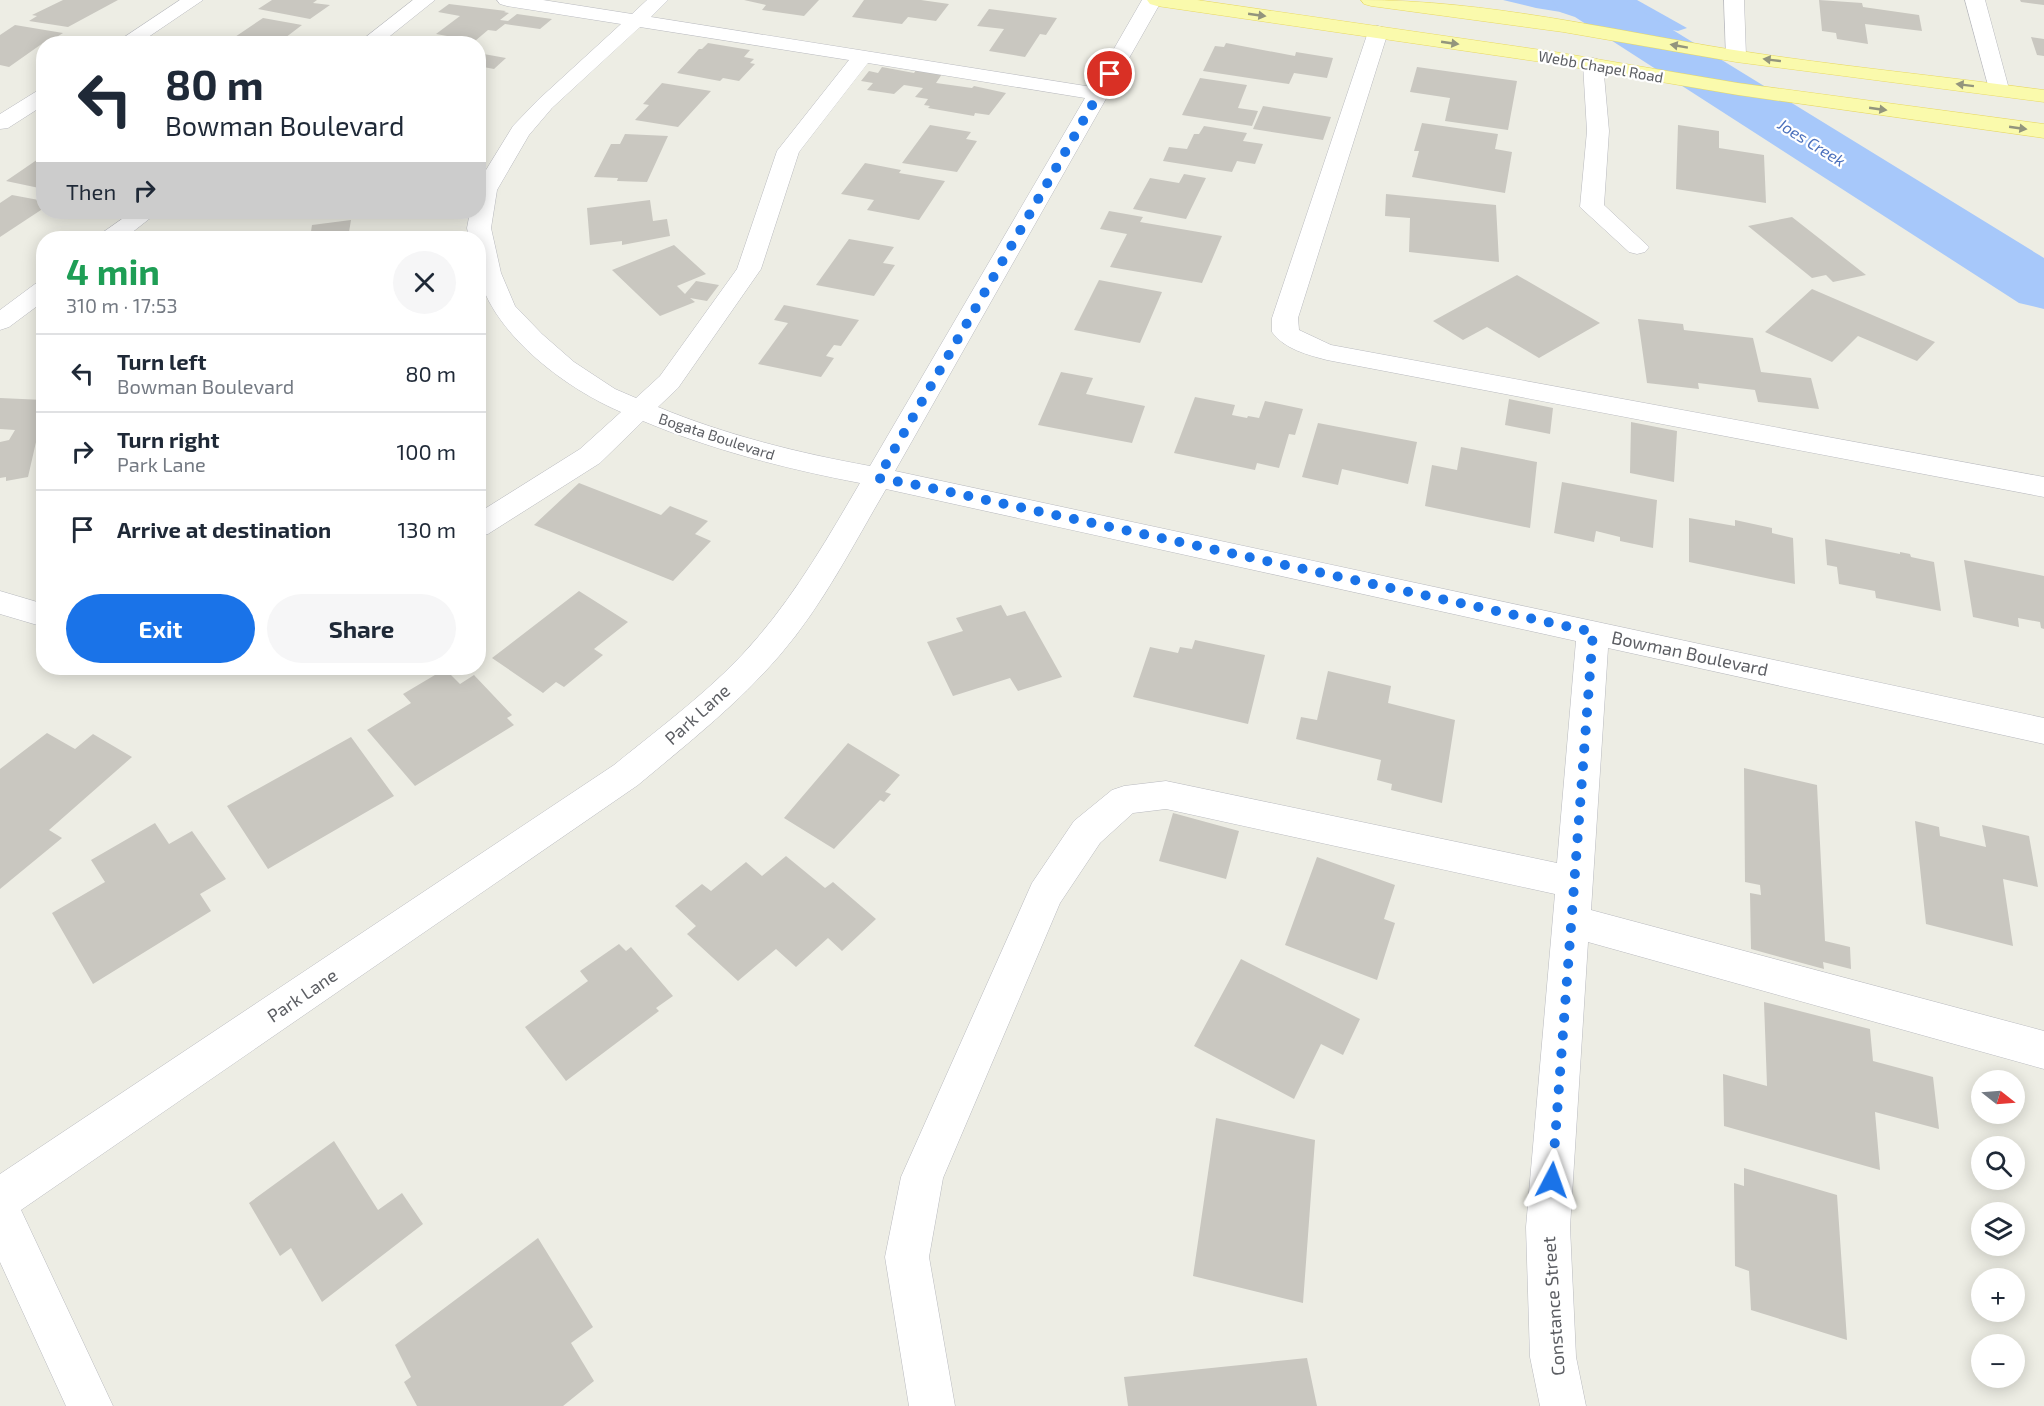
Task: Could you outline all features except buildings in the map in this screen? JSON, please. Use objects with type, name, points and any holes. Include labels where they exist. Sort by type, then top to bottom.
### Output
[{"type":"main road","name":"Webb Chapel Road","points":[[1157,0],[1378,32],[1737,56],[2044,96]]},
{"type":"main road","name":"Webb Chapel Road","points":[[1371,0],[1563,26],[1594,47],[1648,74],[1738,89],[2044,131]]},
{"type":"main road","points":[[1737,56],[1738,89]]},
{"type":"street","points":[[136,36],[192,0]]},
{"type":"street","points":[[378,36],[425,0]]},
{"type":"street","points":[[507,0],[1099,94]]},
{"type":"street","name":"Bogata Boulevard","points":[[486,184],[527,125],[545,104],[658,0]]},
{"type":"street","name":"Park Lane","points":[[0,1199],[626,776],[704,711],[769,645],[822,574],[1152,0]]},
{"type":"street","points":[[1734,0],[1737,56]]},
{"type":"street","points":[[1975,0],[1999,89]]},
{"type":"street","points":[[1378,32],[1285,318],[1285,332],[1294,339],[1327,352],[2044,487]]},
{"type":"street","points":[[1594,47],[1598,131],[1592,207],[1637,247]]},
{"type":"street","points":[[486,522],[590,456],[669,382],[749,269],[788,151],[863,56]]},
{"type":"street","points":[[0,123],[36,100]]},
{"type":"street","points":[[120,231],[136,219]]},
{"type":"street","name":"Bogata Boulevard","points":[[486,260],[504,309],[533,340],[565,368],[605,395],[691,431],[766,453],[878,478]]},
{"type":"street","points":[[0,322],[36,295]]},
{"type":"street","points":[[486,315],[504,309]]},
{"type":"street","name":"Bowman Boulevard","points":[[878,478],[933,488],[2044,731]]},
{"type":"street","points":[[0,602],[36,613]]},
{"type":"street","name":"Constance Street","points":[[1563,1406],[1553,1357],[1548,1227],[1593,632]]},
{"type":"street","points":[[932,1406],[908,1257],[922,1177],[1046,894],[1087,832],[1124,800],[1166,795],[1574,882]]},
{"type":"street","points":[[1571,921],[2044,1050]]},
{"type":"street","points":[[0,1214],[90,1406]]},
{"type":"water","points":[[1503,0],[1637,0],[1687,28],[1678,31],[1536,8]]},
{"type":"waterway","name":"Joes Creek","points":[[1579,0],[1594,5],[2044,288]]},
{"type":"route","points":[[1110,74],[878,478],[1593,632],[1552,1180]]}]
